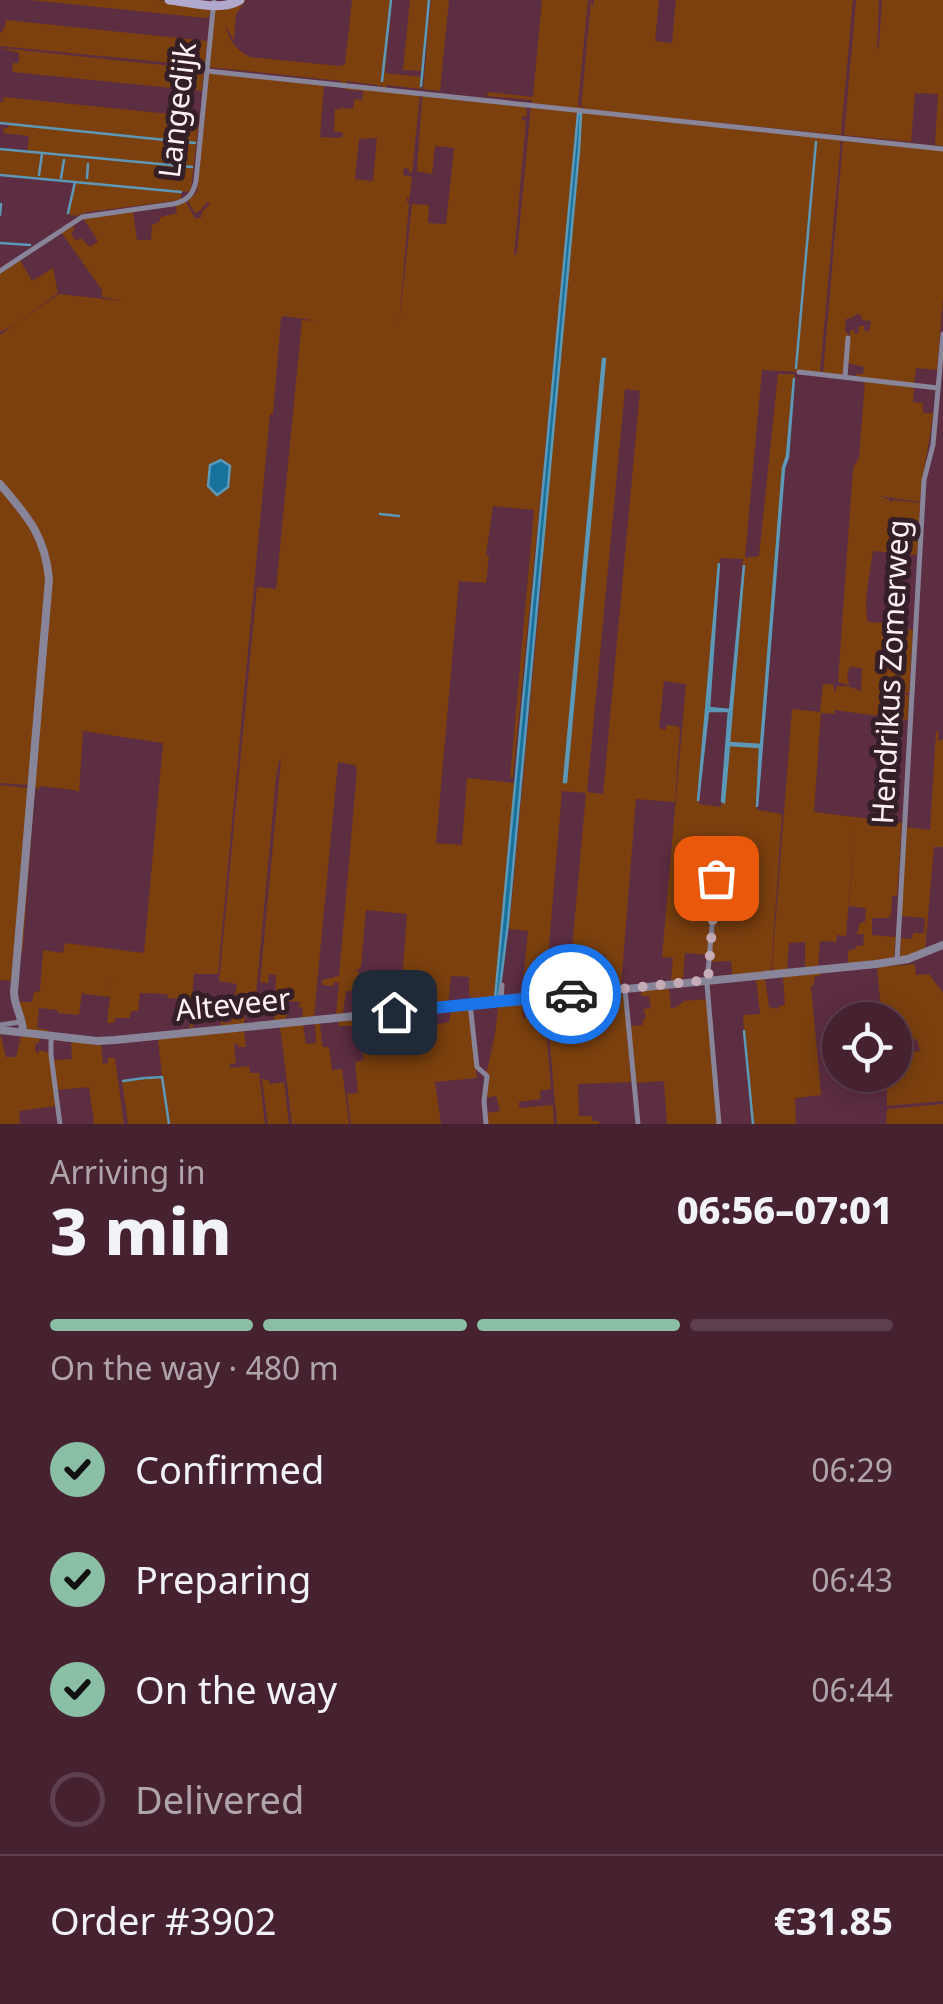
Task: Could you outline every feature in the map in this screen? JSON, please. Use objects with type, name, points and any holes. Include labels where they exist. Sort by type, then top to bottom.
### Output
[{"type":"main road","points":[[169,0],[214,4],[234,4],[240,0]]},
{"type":"street","name":"Langedijk","points":[[0,271],[82,217],[174,204],[188,198],[195,184],[214,4]]},
{"type":"street","points":[[207,71],[943,148]]},
{"type":"street","name":"Hendrikus Zomerweg","points":[[897,961],[924,480],[940,393],[943,334]]},
{"type":"street","points":[[846,377],[848,338]]},
{"type":"street","points":[[799,372],[940,393]]},
{"type":"street","points":[[0,484],[37,530],[49,579],[14,992],[23,1032]]},
{"type":"street","points":[[716,878],[708,980],[719,1124]]},
{"type":"street","name":"Alteveer","points":[[0,1028],[115,1040],[897,961],[943,945]]},
{"type":"street","points":[[500,1001],[502,984]]},
{"type":"street","points":[[624,990],[638,1124]]},
{"type":"street","points":[[544,997],[545,1011]]},
{"type":"street","points":[[470,1004],[476,1064],[487,1078],[486,1124]]},
{"type":"street","name":"Alteveer","points":[[0,1028],[23,1022]]},
{"type":"street","points":[[51,1036],[60,1124]]},
{"type":"shaded area","points":[[30,0],[156,0],[211,6],[206,18]]},
{"type":"shaded area","points":[[246,0],[236,14],[234,41],[225,24],[234,44],[245,54],[340,66],[345,64],[352,0],[392,0],[385,73],[422,77],[421,89],[387,85],[382,88],[209,67],[214,8]]},
{"type":"shaded area","points":[[410,0],[430,0],[427,33],[431,0],[449,0],[440,91],[423,89],[428,34],[422,71],[403,70]]},
{"type":"shaded area","points":[[542,0],[588,0],[578,105],[581,108],[591,0],[593,7],[594,0],[659,0],[655,41],[672,43],[676,0],[853,0],[841,135],[584,109],[584,105],[582,109],[487,96],[488,92],[533,97]]},
{"type":"shaded area","points":[[856,0],[879,0],[877,51],[882,0],[943,0],[943,146],[935,145],[938,94],[915,93],[911,142],[844,135]]},
{"type":"shaded area","points":[[6,20],[207,41],[202,91],[12,72],[13,63],[19,63],[19,53],[0,48],[202,66],[0,46]]},
{"type":"shaded area","points":[[209,73],[324,84],[320,137],[343,136],[334,131],[335,108],[353,109],[355,99],[362,100],[363,91],[345,88],[420,94],[412,173],[404,168],[403,175],[412,177],[409,201],[408,197],[406,200],[409,203],[399,326],[412,204],[429,205],[428,223],[446,224],[454,148],[435,146],[432,174],[417,171],[422,95],[526,106],[527,116],[522,117],[526,121],[514,256],[531,106],[841,139],[820,373],[762,370],[745,558],[759,556],[778,374],[795,374],[782,475],[757,810],[782,814],[771,971],[732,975],[731,961],[710,962],[716,899],[734,899],[739,853],[717,852],[708,955],[685,953],[683,980],[671,981],[673,958],[662,957],[686,684],[664,681],[659,728],[666,730],[666,725],[680,729],[675,802],[636,799],[621,986],[602,988],[605,955],[589,953],[589,948],[572,949],[586,793],[562,791],[545,993],[540,994],[541,981],[523,982],[528,931],[509,929],[543,565],[540,564],[578,114],[510,778],[534,510],[493,506],[486,583],[459,581],[436,843],[462,845],[467,778],[515,783],[495,999],[471,1001],[469,977],[451,976],[448,1004],[413,1007],[418,989],[402,988],[405,1008],[397,1009],[397,980],[402,980],[407,914],[366,910],[361,966],[355,969],[359,972],[357,991],[346,991],[343,1013],[336,1014],[339,983],[322,985],[322,980],[339,976],[357,771],[355,765],[338,762],[314,1017],[302,1018],[300,1002],[281,1000],[280,1009],[287,1010],[286,1019],[274,1021],[276,975],[269,974],[268,983],[260,982],[281,759],[256,995],[247,995],[244,1024],[221,1026],[222,1012],[223,1023],[231,1022],[237,984],[219,981],[257,587],[276,589],[302,320],[319,321],[284,316],[270,414],[218,974],[194,974],[192,1000],[140,993],[138,1011],[131,1011],[130,1018],[115,1018],[114,1023],[107,1023],[110,997],[82,992],[79,1015],[39,1008],[37,1028],[48,1030],[47,1033],[28,1032],[16,999],[32,1002],[34,992],[40,991],[43,950],[63,953],[65,943],[144,953],[163,743],[83,731],[79,792],[35,788],[20,952],[51,579],[35,525],[0,480],[0,335],[14,325],[0,332],[0,274],[20,260],[32,281],[53,268],[58,293],[17,323],[59,294],[122,301],[102,297],[102,290],[61,232],[71,224],[76,241],[81,238],[90,247],[98,241],[83,218],[133,212],[137,240],[151,240],[152,225],[161,217],[177,213],[176,205],[186,202],[195,218],[201,218],[210,204],[207,202],[195,213],[188,201],[197,192]],"holes":[[[377,138],[373,181],[355,179],[359,139]],[[625,389],[640,391],[603,794],[587,792]],[[720,558],[743,559],[721,807],[699,804]]]},
{"type":"shaded area","points":[[4,97],[199,117],[191,191],[181,192],[181,199],[173,201],[76,216],[67,214],[74,182],[0,175],[0,149],[27,152],[29,136],[3,133],[9,124],[0,123],[0,102]]},
{"type":"shaded area","points":[[843,140],[943,150],[943,298],[937,370],[916,368],[914,384],[857,378],[864,367],[847,363],[850,331],[854,329],[858,334],[859,326],[864,326],[864,331],[869,331],[871,321],[862,320],[857,314],[846,319],[844,376],[823,374]]},
{"type":"shaded area","points":[[865,381],[914,387],[913,402],[923,403],[923,413],[933,413],[920,502],[879,496],[890,503],[920,503],[917,555],[873,551],[867,596],[868,622],[887,623],[888,615],[907,617],[902,629],[913,630],[909,693],[886,693],[909,695],[908,720],[834,710],[835,714],[821,713],[814,812],[902,823],[897,896],[892,896],[891,915],[872,918],[872,935],[896,937],[894,956],[848,963],[848,951],[863,946],[864,934],[857,934],[860,923],[865,922],[866,908],[849,906],[855,825],[846,936],[837,935],[836,942],[820,941],[818,966],[805,968],[805,942],[789,943],[787,969],[774,971],[792,709],[820,712],[823,684],[833,684],[835,693],[837,686],[863,692],[862,668],[850,667],[849,685],[838,682],[853,468],[859,458]]},
{"type":"shaded area","points":[[0,490],[38,542],[46,583],[12,981],[0,980],[0,785],[28,785],[0,783]]},
{"type":"shaded area","points":[[936,731],[938,741],[943,739],[943,847],[934,847],[925,950],[900,957],[901,938],[912,939],[913,933],[924,933],[925,918],[900,916],[905,827],[930,830]]},
{"type":"shaded area","points":[[915,964],[916,975],[929,974],[943,993],[943,1101],[887,1106],[887,1092],[912,1092],[912,1052],[920,1051],[917,1039],[912,1040],[912,1002],[880,1002],[877,967]]},
{"type":"shaded area","points":[[820,973],[811,986],[821,1095],[795,1098],[796,1124],[752,1124],[743,1015],[760,1014],[756,979],[765,978],[769,1007],[778,1009],[785,1005],[783,977]]},
{"type":"shaded area","points":[[669,988],[671,1008],[684,1001],[708,999],[719,1124],[667,1124],[664,1081],[635,1083],[630,1026],[643,1025],[643,1009],[651,1008],[649,996],[642,996],[641,991]]},
{"type":"shaded area","points":[[619,993],[624,996],[631,1082],[578,1084],[579,1116],[592,1116],[592,1121],[599,1124],[557,1124],[546,1002],[573,999],[576,1030],[584,1030],[584,1020],[593,1018],[590,997]]},
{"type":"shaded area","points":[[192,1000],[213,1001],[215,1004],[195,1003],[190,1029]]},
{"type":"shaded area","points":[[522,1002],[523,1018],[545,1017],[551,1089],[540,1091],[541,1099],[519,1102],[519,1108],[553,1105],[554,1124],[487,1124],[486,1113],[500,1111],[496,1096],[485,1098],[485,1071],[495,1034],[496,1005]]},
{"type":"shaded area","points":[[468,1009],[477,1078],[435,1082],[441,1124],[351,1124],[347,1094],[358,1093],[355,1062],[364,1060],[357,1026],[339,1026],[338,1021],[387,1016],[392,1046],[398,1045],[397,1039],[417,1025],[416,1013],[426,1012],[429,1026],[449,1022],[451,1010]]},
{"type":"shaded area","points":[[320,1022],[322,1044],[329,1047],[332,1070],[342,1069],[349,1124],[292,1124],[280,1026],[303,1024],[306,1044],[316,1043],[315,1023]]},
{"type":"shaded area","points":[[244,1030],[246,1047],[234,1044],[236,1063],[230,1064],[230,1068],[249,1066],[250,1073],[259,1073],[265,1124],[128,1124],[122,1081],[162,1076],[158,1039]]},
{"type":"shaded area","points":[[0,1033],[6,1057],[16,1057],[21,1036],[40,1037],[35,1052],[50,1053],[56,1106],[19,1111],[20,1124],[0,1124]]},
{"type":"shaded area","points":[[71,1041],[101,1044],[103,1064],[108,1063],[108,1058],[115,1058],[124,1124],[94,1124],[89,1087],[57,1090],[53,1060],[72,1059]]},
{"type":"shaded area","points":[[262,1079],[270,1084],[284,1082],[289,1124],[268,1124]]},
{"type":"shaded area","points":[[943,1104],[943,1124],[886,1124],[887,1109]]},
{"type":"water","points":[[578,114],[579,150],[508,923],[499,995],[495,999]]},
{"type":"water","points":[[603,359],[605,359],[564,782]]},
{"type":"water","points":[[794,378],[757,807],[760,747],[729,745],[722,801],[729,711],[708,711],[698,801],[719,563],[709,708],[730,710],[744,565],[729,743],[761,745],[783,468]]},
{"type":"water","points":[[221,460],[230,466],[228,487],[217,495],[208,486],[210,465]]},
{"type":"waterway","points":[[382,81],[391,0]]},
{"type":"waterway","points":[[421,86],[429,0]]},
{"type":"waterway","points":[[0,123],[195,143]]},
{"type":"waterway","points":[[796,368],[816,142]]},
{"type":"waterway","points":[[0,149],[192,167]]},
{"type":"waterway","points":[[39,175],[42,154]]},
{"type":"waterway","points":[[61,178],[64,160]]},
{"type":"waterway","points":[[87,178],[88,164]]},
{"type":"waterway","points":[[0,175],[181,192]]},
{"type":"waterway","points":[[68,213],[75,182]]},
{"type":"waterway","points":[[0,215],[1,204]]},
{"type":"waterway","points":[[0,243],[30,245]]},
{"type":"waterway","points":[[380,514],[399,516]]},
{"type":"waterway","points":[[744,1031],[753,1124]]},
{"type":"waterway","points":[[146,1078],[162,1077],[169,1124]]},
{"type":"waterway","points":[[123,1081],[144,1078]]},
{"type":"way so far","points":[[571,994],[708,980],[716,878]]},
{"type":"route","points":[[394,1012],[571,994]]}]
